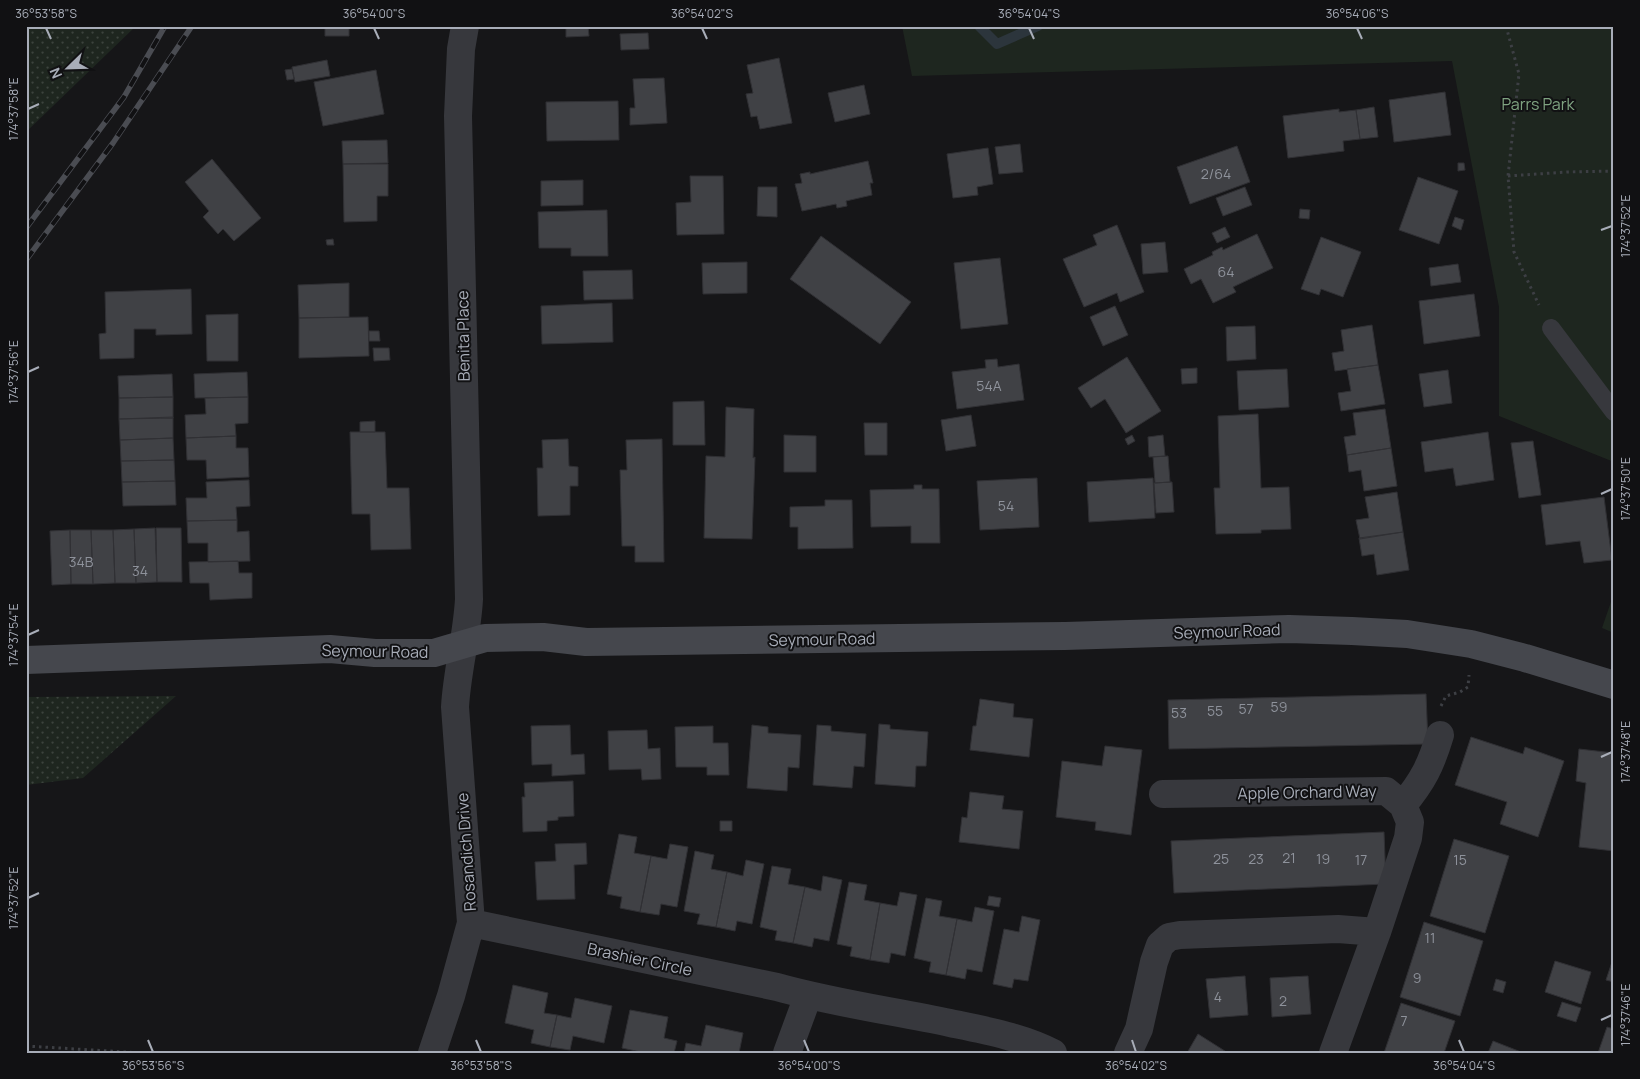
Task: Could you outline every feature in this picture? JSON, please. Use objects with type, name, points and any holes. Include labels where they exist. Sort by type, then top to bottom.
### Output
[{"type":"main road","name":"Seymour Road","points":[[26,660],[330,649],[375,653],[434,653],[464,646],[485,638],[543,637],[586,642],[1055,636],[1289,629],[1407,634],[1471,644],[1561,668],[1614,685]]},
{"type":"street","name":"Benita Place","points":[[464,646],[469,600],[458,116],[461,49],[465,26]]},
{"type":"street","name":"Rosandich Drive","points":[[432,1053],[451,996],[471,923],[455,707],[457,681],[464,646]]},
{"type":"street","points":[[1333,1053],[1377,932],[1408,838],[1410,822],[1404,805],[1420,784],[1433,760],[1440,735]]},
{"type":"street","name":"Apple Orchard Way","points":[[1163,794],[1386,791],[1404,805]]},
{"type":"street","name":"Brashier Circle","points":[[471,923],[768,985],[808,996],[973,1028],[1014,1038],[1053,1053]]},
{"type":"street","points":[[1128,1053],[1139,1029],[1157,953],[1160,945],[1169,937],[1338,929],[1377,932]]},
{"type":"street","points":[[787,1053],[808,996]]},
{"type":"lane","points":[[1551,328],[1614,412]]},
{"type":"path","points":[[1506,26],[1519,74],[1508,176],[1514,252],[1551,328]]},
{"type":"path","points":[[1508,176],[1614,171]]},
{"type":"path","points":[[26,1046],[142,1053]]},
{"type":"green space","points":[[26,26],[136,26],[26,132]]},
{"type":"green space","name":"Parrs Park","points":[[902,26],[1614,26],[1614,462],[1499,416],[1499,307],[1452,61],[912,76]]},
{"type":"green space","points":[[1614,593],[1614,633],[1602,628]]},
{"type":"green space","points":[[176,696],[83,778],[26,785],[26,697]]},
{"type":"building","points":[[325,26],[349,26],[349,36],[325,36]]},
{"type":"building","points":[[566,26],[588,26],[589,36],[566,37]]},
{"type":"building","points":[[648,33],[649,49],[621,50],[620,34]]},
{"type":"building","points":[[779,58],[792,123],[760,129],[757,116],[751,117],[746,94],[753,93],[747,65]]},
{"type":"building","points":[[327,60],[330,76],[295,82],[292,67]]},
{"type":"building","points":[[292,69],[294,79],[287,80],[285,70]]},
{"type":"building","points":[[376,70],[384,114],[323,126],[314,82]]},
{"type":"building","points":[[664,78],[667,123],[630,125],[630,108],[635,108],[633,79]]},
{"type":"building","points":[[864,85],[870,114],[835,122],[828,93]]},
{"type":"building","points":[[1445,92],[1451,135],[1394,142],[1389,100]]},
{"type":"building","points":[[618,101],[619,140],[547,141],[546,102]]},
{"type":"building","points":[[1374,107],[1378,137],[1360,139],[1356,110]]},
{"type":"building","points":[[1339,109],[1339,112],[1356,110],[1360,139],[1343,141],[1344,151],[1288,158],[1283,116]]},
{"type":"building","points":[[387,140],[388,163],[343,164],[342,141]]},
{"type":"building","points":[[1020,144],[1023,172],[999,174],[995,147]]},
{"type":"building","points":[[1237,146],[1250,182],[1190,204],[1177,167]]},
{"type":"building","points":[[988,148],[993,184],[977,187],[978,195],[953,198],[947,154]]},
{"type":"building","points":[[212,159],[261,218],[234,241],[223,229],[218,234],[203,217],[209,211],[185,182]]},
{"type":"building","points":[[868,161],[873,183],[870,183],[872,195],[846,201],[847,206],[837,208],[836,204],[802,211],[795,184],[802,183],[800,174],[810,172],[810,174]]},
{"type":"building","points":[[1458,163],[1464,163],[1465,170],[1458,171]]},
{"type":"building","points":[[343,164],[388,164],[388,196],[377,196],[377,221],[344,222]]},
{"type":"building","points":[[690,176],[723,176],[724,234],[677,235],[676,203],[691,202]]},
{"type":"building","points":[[1418,177],[1458,191],[1439,244],[1399,230]]},
{"type":"building","points":[[583,180],[583,205],[541,206],[541,181]]},
{"type":"building","points":[[758,187],[777,187],[777,217],[757,216]]},
{"type":"building","points":[[1245,187],[1252,205],[1223,216],[1216,198]]},
{"type":"building","points":[[1300,209],[1310,210],[1309,219],[1299,218]]},
{"type":"building","points":[[607,210],[608,256],[571,256],[571,248],[539,248],[538,212]]},
{"type":"building","points":[[1455,217],[1464,220],[1461,230],[1452,226]]},
{"type":"building","points":[[1117,225],[1144,292],[1120,302],[1117,293],[1084,307],[1063,259],[1097,245],[1093,235]]},
{"type":"building","points":[[1225,227],[1230,237],[1217,243],[1212,233]]},
{"type":"building","points":[[1257,234],[1273,268],[1233,287],[1236,292],[1213,303],[1201,279],[1191,284],[1184,269],[1213,255],[1212,252],[1222,247],[1223,250]]},
{"type":"building","points":[[821,236],[911,302],[880,344],[790,279]]},
{"type":"building","points":[[1321,237],[1361,252],[1343,297],[1321,289],[1319,295],[1301,289]]},
{"type":"building","points":[[333,239],[334,245],[327,245],[326,240]]},
{"type":"building","points":[[1165,242],[1168,272],[1143,274],[1141,244]]},
{"type":"building","points":[[1000,258],[1008,324],[961,329],[954,263]]},
{"type":"building","points":[[747,262],[747,293],[703,294],[702,263]]},
{"type":"building","points":[[1458,264],[1461,282],[1431,286],[1429,268]]},
{"type":"building","points":[[632,270],[633,299],[584,300],[583,271]]},
{"type":"building","points":[[349,283],[349,317],[299,318],[298,285]]},
{"type":"building","points":[[191,289],[192,334],[156,335],[156,329],[134,329],[134,358],[100,359],[99,334],[106,333],[105,292]]},
{"type":"building","points":[[1474,294],[1480,336],[1424,344],[1419,301]]},
{"type":"building","points":[[612,303],[613,342],[542,344],[541,306]]},
{"type":"building","points":[[1115,306],[1128,335],[1103,346],[1090,317]]},
{"type":"building","points":[[238,314],[238,361],[207,361],[206,315]]},
{"type":"building","points":[[368,317],[369,356],[299,358],[299,318]]},
{"type":"building","points":[[1372,325],[1378,365],[1335,371],[1332,353],[1344,351],[1341,330]]},
{"type":"building","points":[[1255,326],[1256,359],[1227,361],[1226,327]]},
{"type":"building","points":[[369,331],[379,331],[380,341],[369,341]]},
{"type":"building","points":[[373,348],[389,348],[390,360],[374,361]]},
{"type":"building","points":[[1127,357],[1161,411],[1126,433],[1105,399],[1091,408],[1078,388]]},
{"type":"building","points":[[997,359],[998,367],[1019,364],[1024,400],[957,409],[952,372],[986,368],[985,360]]},
{"type":"building","points":[[1378,365],[1385,404],[1341,411],[1338,393],[1351,391],[1347,369]]},
{"type":"building","points":[[1197,368],[1197,383],[1182,384],[1181,369]]},
{"type":"building","points":[[1287,369],[1289,407],[1239,410],[1237,371]]},
{"type":"building","points":[[1448,370],[1452,403],[1424,407],[1419,374]]},
{"type":"building","points":[[247,372],[248,397],[195,398],[194,374]]},
{"type":"building","points":[[172,374],[173,397],[119,398],[118,376]]},
{"type":"building","points":[[173,397],[173,418],[119,419],[119,398]]},
{"type":"building","points":[[248,397],[248,423],[235,424],[236,436],[186,438],[185,415],[206,414],[205,398]]},
{"type":"building","points":[[704,401],[705,445],[673,445],[673,402]]},
{"type":"building","points":[[726,407],[754,409],[753,458],[755,457],[752,539],[704,538],[706,456],[725,457]]},
{"type":"building","points":[[1385,409],[1391,448],[1347,455],[1344,437],[1356,435],[1353,413]]},
{"type":"building","points":[[1258,414],[1261,488],[1289,487],[1291,529],[1261,530],[1261,533],[1216,534],[1214,488],[1220,488],[1218,416]]},
{"type":"building","points":[[971,415],[976,446],[946,451],[941,420]]},
{"type":"building","points":[[173,417],[173,438],[120,440],[119,419]]},
{"type":"building","points":[[375,421],[375,432],[360,432],[360,422]]},
{"type":"building","points":[[864,423],[887,423],[887,455],[865,455]]},
{"type":"building","points":[[350,432],[385,432],[387,488],[409,488],[411,549],[371,550],[370,514],[352,514]]},
{"type":"building","points":[[1488,432],[1494,480],[1456,486],[1453,468],[1425,472],[1421,442]]},
{"type":"building","points":[[784,435],[816,436],[816,472],[784,472]]},
{"type":"building","points":[[1132,435],[1135,441],[1128,445],[1125,439]]},
{"type":"building","points":[[1163,435],[1165,456],[1149,457],[1148,437]]},
{"type":"building","points":[[236,436],[236,448],[248,448],[249,477],[207,479],[206,460],[187,460],[186,438]]},
{"type":"building","points":[[173,438],[174,460],[121,461],[120,440]]},
{"type":"building","points":[[568,439],[569,466],[578,467],[578,486],[570,486],[570,515],[538,516],[537,468],[543,468],[542,440]]},
{"type":"building","points":[[662,439],[664,562],[635,562],[635,546],[622,546],[620,470],[627,470],[626,440]]},
{"type":"building","points":[[1533,441],[1541,495],[1519,498],[1511,443]]},
{"type":"building","points":[[1391,448],[1397,486],[1364,491],[1361,470],[1349,472],[1347,455]]},
{"type":"building","points":[[1168,456],[1170,482],[1155,483],[1153,457]]},
{"type":"building","points":[[174,460],[175,481],[122,482],[121,461]]},
{"type":"building","points":[[1037,478],[1039,527],[980,530],[977,481]]},
{"type":"building","points":[[1153,478],[1155,518],[1089,522],[1087,482]]},
{"type":"building","points":[[249,480],[250,506],[236,507],[237,520],[187,521],[186,498],[207,498],[206,482]]},
{"type":"building","points":[[175,481],[176,505],[123,506],[122,482]]},
{"type":"building","points":[[1172,482],[1174,512],[1156,513],[1154,483]]},
{"type":"building","points":[[914,485],[922,485],[922,489],[939,489],[940,543],[911,543],[911,526],[871,527],[870,490],[914,489]]},
{"type":"building","points":[[1397,492],[1403,532],[1360,539],[1356,520],[1369,518],[1365,497]]},
{"type":"building","points":[[1604,497],[1612,560],[1584,563],[1580,541],[1546,545],[1541,505]]},
{"type":"building","points":[[825,500],[852,500],[853,548],[798,549],[798,527],[790,527],[790,507],[825,506]]},
{"type":"building","points":[[237,520],[237,532],[249,531],[250,561],[208,562],[208,543],[188,543],[187,521]]},
{"type":"building","points":[[155,528],[157,582],[136,583],[134,529]]},
{"type":"building","points":[[156,528],[181,528],[182,582],[157,582]]},
{"type":"building","points":[[134,529],[136,583],[115,583],[113,530]]},
{"type":"building","points":[[70,530],[91,530],[93,584],[71,584]]},
{"type":"building","points":[[70,530],[71,584],[52,585],[50,531]]},
{"type":"building","points":[[91,530],[113,530],[115,583],[93,584]]},
{"type":"building","points":[[1403,532],[1409,570],[1377,575],[1374,554],[1362,556],[1359,538]]},
{"type":"building","points":[[238,561],[239,573],[252,573],[252,598],[210,600],[209,583],[190,583],[189,562]]},
{"type":"building","points":[[1426,694],[1428,744],[1169,749],[1168,700]]},
{"type":"building","points":[[980,699],[1014,704],[1013,717],[1033,719],[1029,757],[970,750],[973,726],[976,726]]},
{"type":"building","points":[[879,724],[890,725],[890,729],[928,732],[926,766],[916,766],[915,787],[875,784]]},
{"type":"building","points":[[570,725],[571,755],[584,754],[585,774],[552,776],[552,764],[532,765],[531,726]]},
{"type":"building","points":[[752,725],[768,727],[768,733],[801,735],[799,768],[788,767],[787,791],[747,788]]},
{"type":"building","points":[[817,725],[831,726],[831,731],[866,734],[864,767],[854,766],[852,788],[813,785]]},
{"type":"building","points":[[713,726],[713,743],[728,743],[729,775],[707,775],[707,767],[676,767],[675,727]]},
{"type":"building","points":[[647,730],[648,749],[660,748],[661,779],[642,780],[641,769],[609,770],[608,731]]},
{"type":"building","points":[[1471,737],[1523,754],[1525,747],[1564,761],[1538,837],[1500,824],[1507,802],[1455,785]]},
{"type":"building","points":[[1105,746],[1142,750],[1131,835],[1095,830],[1096,822],[1056,817],[1062,761],[1102,766]]},
{"type":"building","points":[[1579,749],[1614,753],[1614,851],[1579,847],[1586,783],[1576,781]]},
{"type":"building","points":[[573,781],[574,816],[558,817],[558,820],[547,821],[547,831],[523,832],[522,797],[525,797],[524,783]]},
{"type":"building","points":[[970,792],[1004,796],[1002,809],[1023,811],[1019,849],[959,842],[962,817],[967,818]]},
{"type":"building","points":[[720,821],[732,821],[732,831],[720,831]]},
{"type":"building","points":[[1384,832],[1386,884],[1174,893],[1171,841]]},
{"type":"building","points":[[619,834],[637,837],[634,853],[651,856],[640,912],[620,908],[622,897],[607,894]]},
{"type":"building","points":[[1454,839],[1509,856],[1485,933],[1430,916]]},
{"type":"building","points":[[586,843],[587,864],[574,865],[575,899],[537,900],[535,862],[556,861],[555,844]]},
{"type":"building","points":[[670,844],[688,847],[677,907],[661,904],[659,915],[640,912],[651,856],[667,859]]},
{"type":"building","points":[[695,851],[714,855],[711,869],[727,872],[716,927],[697,924],[700,914],[684,911]]},
{"type":"building","points":[[746,860],[764,864],[752,924],[737,921],[735,931],[716,927],[727,872],[743,876]]},
{"type":"building","points":[[772,866],[791,869],[788,884],[805,887],[793,943],[775,940],[777,931],[760,927]]},
{"type":"building","points":[[823,876],[842,880],[829,941],[814,938],[812,947],[793,943],[805,887],[821,891]]},
{"type":"building","points":[[849,882],[867,885],[864,900],[880,903],[870,960],[850,956],[852,947],[837,944]]},
{"type":"building","points":[[900,892],[917,895],[905,956],[891,953],[889,963],[870,960],[880,903],[897,906]]},
{"type":"building","points":[[989,896],[1001,898],[999,907],[987,905]]},
{"type":"building","points":[[926,898],[942,901],[939,916],[957,919],[946,975],[929,972],[931,962],[914,958]]},
{"type":"building","points":[[975,907],[994,911],[982,972],[967,969],[965,979],[946,975],[957,919],[972,922]]},
{"type":"building","points":[[1022,916],[1040,920],[1028,981],[1014,979],[1012,988],[993,984],[1004,929],[1019,932]]},
{"type":"building","points":[[1424,922],[1483,941],[1460,1016],[1400,997]]},
{"type":"building","points":[[1555,961],[1591,972],[1581,1004],[1545,992]]},
{"type":"building","points":[[1612,962],[1614,962],[1614,982],[1606,980]]},
{"type":"building","points":[[1245,976],[1248,1015],[1210,1018],[1206,979]]},
{"type":"building","points":[[1308,976],[1311,1014],[1272,1017],[1270,978]]},
{"type":"building","points":[[1496,979],[1506,982],[1503,993],[1493,990]]},
{"type":"building","points":[[513,985],[548,993],[544,1013],[557,1015],[550,1047],[531,1043],[534,1030],[505,1023]]},
{"type":"building","points":[[575,998],[612,1006],[604,1043],[573,1036],[570,1050],[550,1047],[557,1015],[571,1018]]},
{"type":"building","points":[[1562,1002],[1581,1008],[1576,1022],[1557,1016]]},
{"type":"building","points":[[1401,1003],[1455,1021],[1444,1053],[1384,1053]]},
{"type":"building","points":[[630,1010],[668,1017],[664,1038],[677,1041],[674,1053],[645,1053],[622,1048]]},
{"type":"building","points":[[706,1025],[743,1033],[739,1053],[684,1053],[686,1043],[701,1046]]},
{"type":"building","points":[[1607,1027],[1614,1029],[1614,1053],[1598,1053]]},
{"type":"building","points":[[1198,1034],[1228,1053],[1187,1053]]},
{"type":"building","points":[[1493,1041],[1521,1052],[1521,1053],[1488,1053]]},
{"type":"waterway","points":[[979,26],[997,44],[1038,26]]},
{"type":"railway","points":[[26,228],[124,97],[165,26]]},
{"type":"railway","points":[[26,260],[113,143],[192,26]]}]
